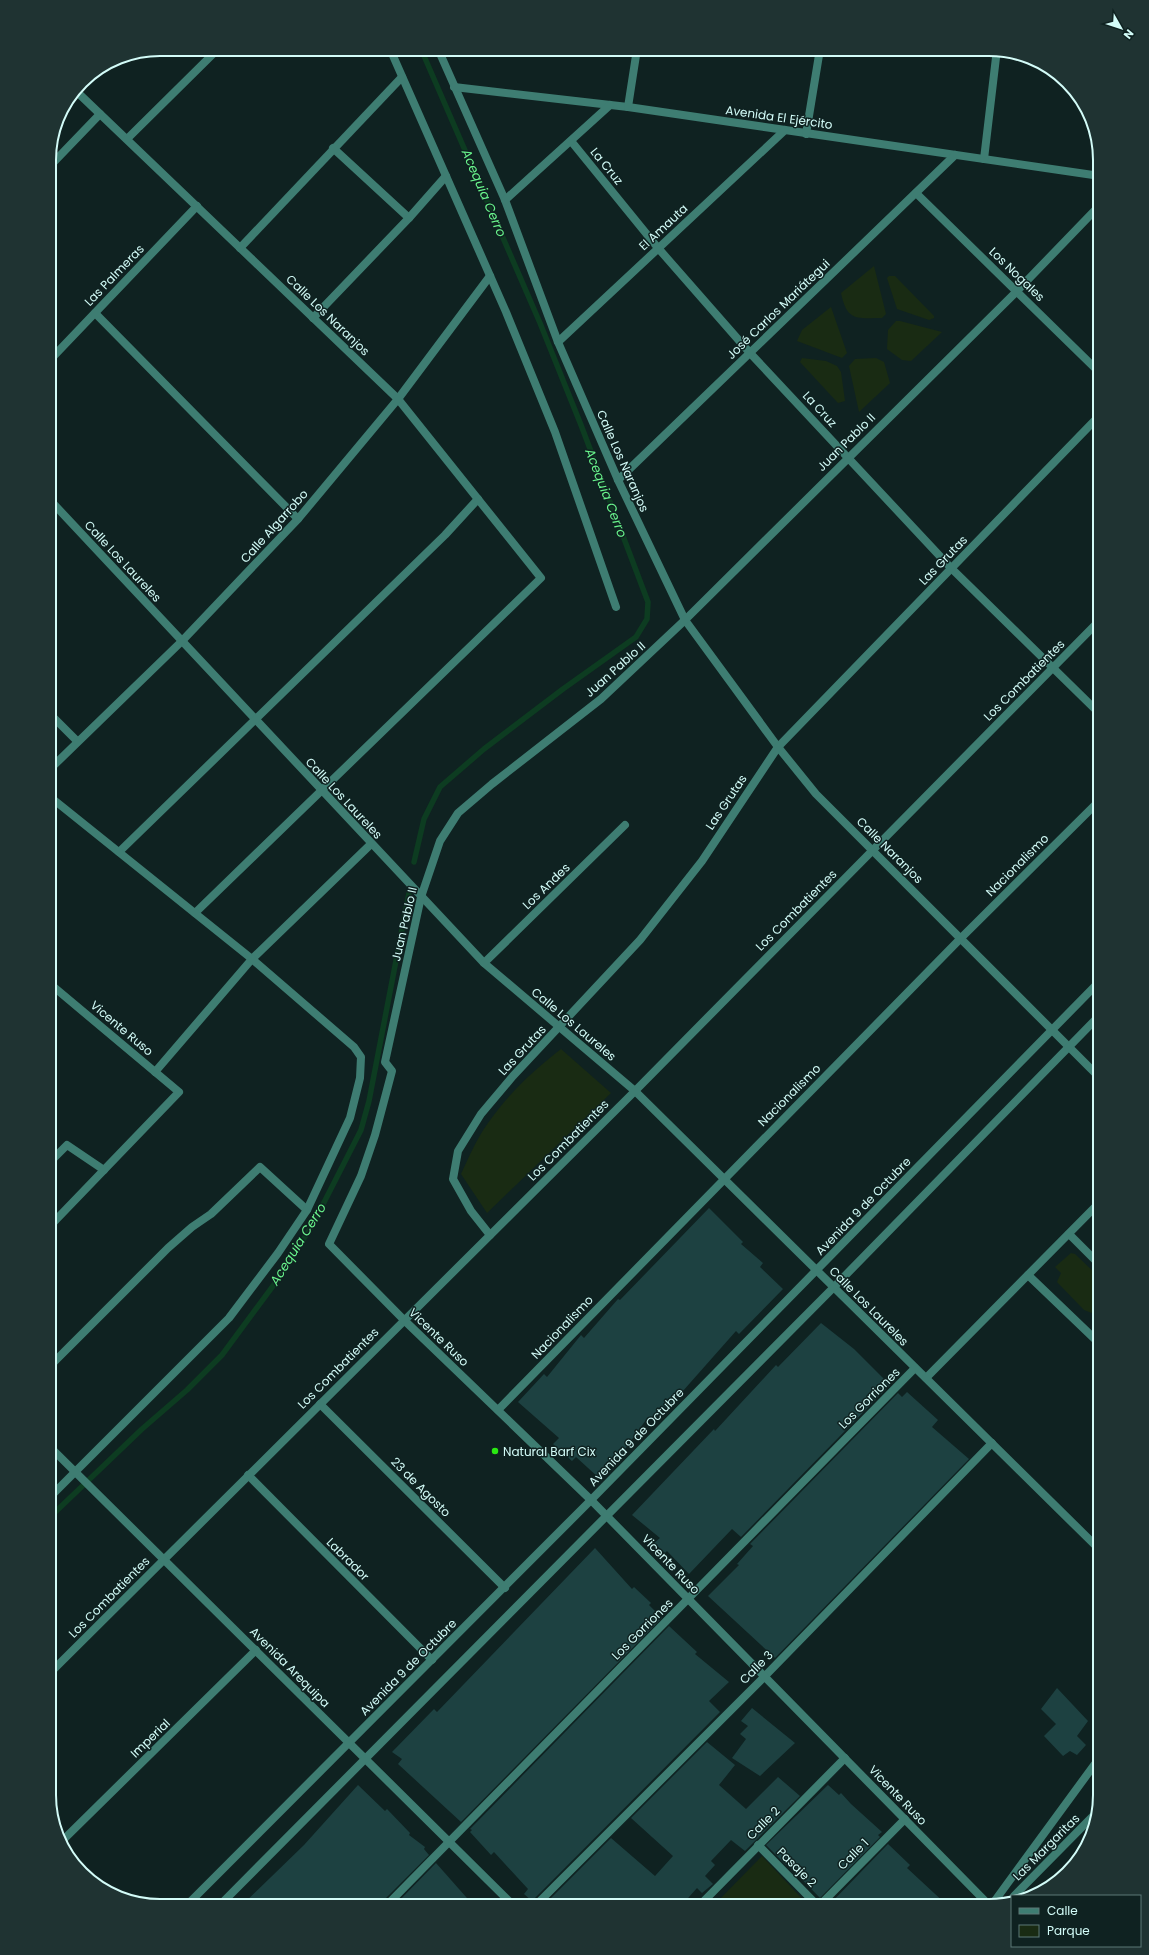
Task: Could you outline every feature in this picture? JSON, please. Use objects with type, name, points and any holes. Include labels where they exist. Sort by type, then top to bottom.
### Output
[{"type":"street","points":[[126,139],[211,56]]},
{"type":"street","points":[[393,56],[490,276],[555,432],[616,607]]},
{"type":"street","name":"Calle Los Naranjos","points":[[441,56],[505,200],[558,342],[618,480],[685,620]]},
{"type":"street","points":[[628,107],[635,56]]},
{"type":"street","points":[[806,134],[819,56]]},
{"type":"street","points":[[984,159],[996,56]]},
{"type":"street","points":[[240,248],[333,148],[402,77]]},
{"type":"street","name":"Avenida El Ejército","points":[[454,87],[628,107],[1093,175]]},
{"type":"street","name":"Calle Los Naranjos","points":[[80,94],[398,399],[542,578],[322,791]]},
{"type":"street","points":[[505,200],[610,105]]},
{"type":"street","points":[[56,160],[100,114]]},
{"type":"street","name":"El Amauta","points":[[558,342],[785,130]]},
{"type":"street","name":"La Cruz","points":[[571,141],[658,248],[750,353],[951,568],[1093,707]]},
{"type":"street","points":[[333,148],[409,218]]},
{"type":"street","name":"José Carlos Mariátegui","points":[[618,480],[955,155]]},
{"type":"street","points":[[313,318],[409,218],[446,176]]},
{"type":"street","name":"Los Nogales","points":[[916,193],[1093,366]]},
{"type":"street","name":"Las Palmeras","points":[[56,354],[197,206]]},
{"type":"street","name":"Juan Pablo II","points":[[329,1244],[361,1176],[375,1135],[391,1078],[392,1071],[385,1062],[421,897],[440,841],[458,813],[492,784],[601,699],[685,620],[1017,291],[1093,212]]},
{"type":"street","name":"Calle Algarrobo","points":[[56,763],[182,641],[298,519],[398,399],[490,276]]},
{"type":"street","points":[[95,313],[298,519]]},
{"type":"street","name":"Las Grutas","points":[[490,1235],[471,1211],[453,1179],[458,1151],[481,1114],[640,940],[702,861],[778,747],[1093,422]]},
{"type":"street","points":[[119,852],[444,535],[478,499]]},
{"type":"street","name":"Calle Los Laureles","points":[[56,506],[484,963],[634,1091],[1093,1543]]},
{"type":"street","name":"Calle Naranjos","points":[[685,620],[778,747],[816,794],[1093,1071]]},
{"type":"street","name":"Los Combatientes","points":[[56,1667],[634,1091],[1093,627]]},
{"type":"street","points":[[56,720],[77,741]]},
{"type":"street","points":[[194,913],[322,791]]},
{"type":"street","points":[[56,802],[252,959],[354,1047],[361,1056],[360,1078],[350,1118],[333,1158],[307,1210],[274,1259],[229,1318],[56,1491]]},
{"type":"street","name":"Nacionalismo","points":[[498,1410],[961,938],[1093,807]]},
{"type":"street","name":"Los Andes","points":[[484,963],[625,826]]},
{"type":"street","points":[[155,1072],[252,959],[371,844]]},
{"type":"street","name":"Avenida 9 de Octubre","points":[[193,1899],[505,1588],[1093,988]]},
{"type":"street","name":"Vicente Ruso","points":[[56,989],[179,1092],[104,1170]]},
{"type":"street","points":[[226,1899],[834,1288],[1093,1022]]},
{"type":"street","points":[[56,1156],[67,1145],[104,1170],[56,1220]]},
{"type":"street","points":[[56,1360],[168,1248],[192,1227],[212,1214],[260,1167],[307,1210]]},
{"type":"street","points":[[926,1378],[1093,1209]]},
{"type":"street","points":[[1068,1234],[1093,1258]]},
{"type":"street","name":"Vicente Ruso","points":[[329,1244],[404,1320],[607,1516],[983,1899]]},
{"type":"street","points":[[1028,1275],[1093,1337]]},
{"type":"street","name":"Los Gorriones","points":[[393,1899],[915,1368]]},
{"type":"street","name":"23 de Agosto","points":[[320,1404],[505,1588]]},
{"type":"street","name":"Calle 3","points":[[542,1899],[765,1676],[992,1443]]},
{"type":"street","name":"Avenida Arequipa","points":[[56,1453],[507,1899]]},
{"type":"street","name":"Labrador","points":[[248,1475],[432,1660]]},
{"type":"street","name":"Imperial","points":[[66,1838],[256,1650]]},
{"type":"street","name":"Calle 2","points":[[707,1899],[845,1758]]},
{"type":"street","points":[[995,1899],[1093,1766]]},
{"type":"street","name":"Calle 1","points":[[826,1899],[905,1819]]},
{"type":"street","name":"Las Margaritas","points":[[1015,1895],[1090,1819]]},
{"type":"street","name":"Pasaje 2","points":[[758,1845],[812,1899]]},
{"type":"green space","points":[[874,266],[886,314],[882,318],[860,318],[854,316],[846,309],[841,293]]},
{"type":"green space","points":[[889,276],[895,276],[934,316],[934,318],[929,320],[897,309],[887,278]]},
{"type":"green space","points":[[831,307],[847,353],[842,358],[797,341],[802,330]]},
{"type":"green space","points":[[896,321],[942,332],[911,361],[902,360],[887,349],[888,330]]},
{"type":"green space","points":[[802,358],[826,361],[837,366],[841,372],[845,401],[838,403],[800,362]]},
{"type":"green space","points":[[876,358],[884,362],[890,383],[859,412],[849,366],[855,359]]},
{"type":"green space","points":[[561,1049],[611,1093],[487,1213],[461,1174],[480,1135],[504,1102],[541,1065]]},
{"type":"green space","points":[[1071,1253],[1075,1254],[1093,1271],[1093,1313],[1084,1310],[1057,1282],[1061,1273],[1055,1267]]},
{"type":"green space","points":[[762,1856],[802,1899],[720,1899]]},
{"type":"building","points":[[709,1208],[743,1242],[741,1244],[763,1263],[760,1267],[783,1289],[739,1334],[736,1331],[667,1409],[664,1407],[653,1421],[648,1417],[623,1452],[599,1478],[576,1457],[572,1461],[553,1444],[559,1438],[518,1402],[544,1374],[547,1377],[581,1335],[584,1338],[618,1299],[620,1300]]},
{"type":"building","points":[[821,1323],[854,1349],[890,1385],[741,1537],[732,1529],[689,1574],[667,1551],[665,1553],[654,1543],[660,1538],[632,1515],[714,1429],[715,1431],[776,1365],[778,1367]]},
{"type":"building","points":[[907,1392],[938,1420],[932,1427],[969,1459],[775,1658],[708,1596],[739,1565],[737,1564],[753,1546],[750,1544],[898,1393],[902,1397]]},
{"type":"building","points":[[595,1548],[632,1589],[634,1587],[651,1603],[649,1605],[662,1618],[461,1822],[398,1764],[402,1759],[392,1752],[434,1709],[437,1712]]},
{"type":"building","points":[[669,1626],[697,1652],[695,1654],[729,1682],[709,1701],[720,1712],[534,1899],[530,1899],[524,1894],[528,1889],[494,1852],[491,1855],[470,1832],[472,1830],[470,1829]]},
{"type":"building","points":[[1057,1688],[1088,1721],[1077,1736],[1086,1745],[1077,1755],[1070,1751],[1063,1756],[1044,1736],[1056,1724],[1041,1709]]},
{"type":"building","points":[[752,1708],[795,1743],[760,1776],[732,1758],[746,1739],[740,1734],[748,1726],[741,1721]]},
{"type":"building","points":[[707,1742],[735,1765],[719,1785],[746,1809],[778,1777],[800,1796],[745,1851],[731,1840],[711,1861],[715,1865],[705,1876],[713,1884],[702,1893],[697,1888],[687,1899],[550,1899],[611,1838],[655,1876],[673,1856],[631,1818]]},
{"type":"building","points":[[358,1785],[385,1811],[387,1809],[410,1833],[409,1835],[425,1847],[424,1849],[429,1855],[385,1899],[248,1899],[304,1845]]},
{"type":"building","points":[[828,1785],[839,1795],[841,1793],[882,1832],[878,1835],[880,1837],[820,1898],[766,1845]]},
{"type":"building","points":[[888,1844],[910,1865],[907,1868],[940,1899],[835,1899]]},
{"type":"building","points":[[436,1863],[468,1899],[401,1899]]},
{"type":"waterway","name":"Acequia Cerro","points":[[414,862],[424,819],[440,787],[484,749],[563,689],[636,637],[647,619],[648,602],[581,425],[540,323],[424,56]]},
{"type":"waterway","name":"Acequia Cerro","points":[[56,1511],[142,1429],[187,1390],[222,1355],[284,1271],[314,1222],[361,1130],[369,1101],[409,893]]},
{"type":"place","name":"Natural Barf Cix","points":[[495,1451]]}]
